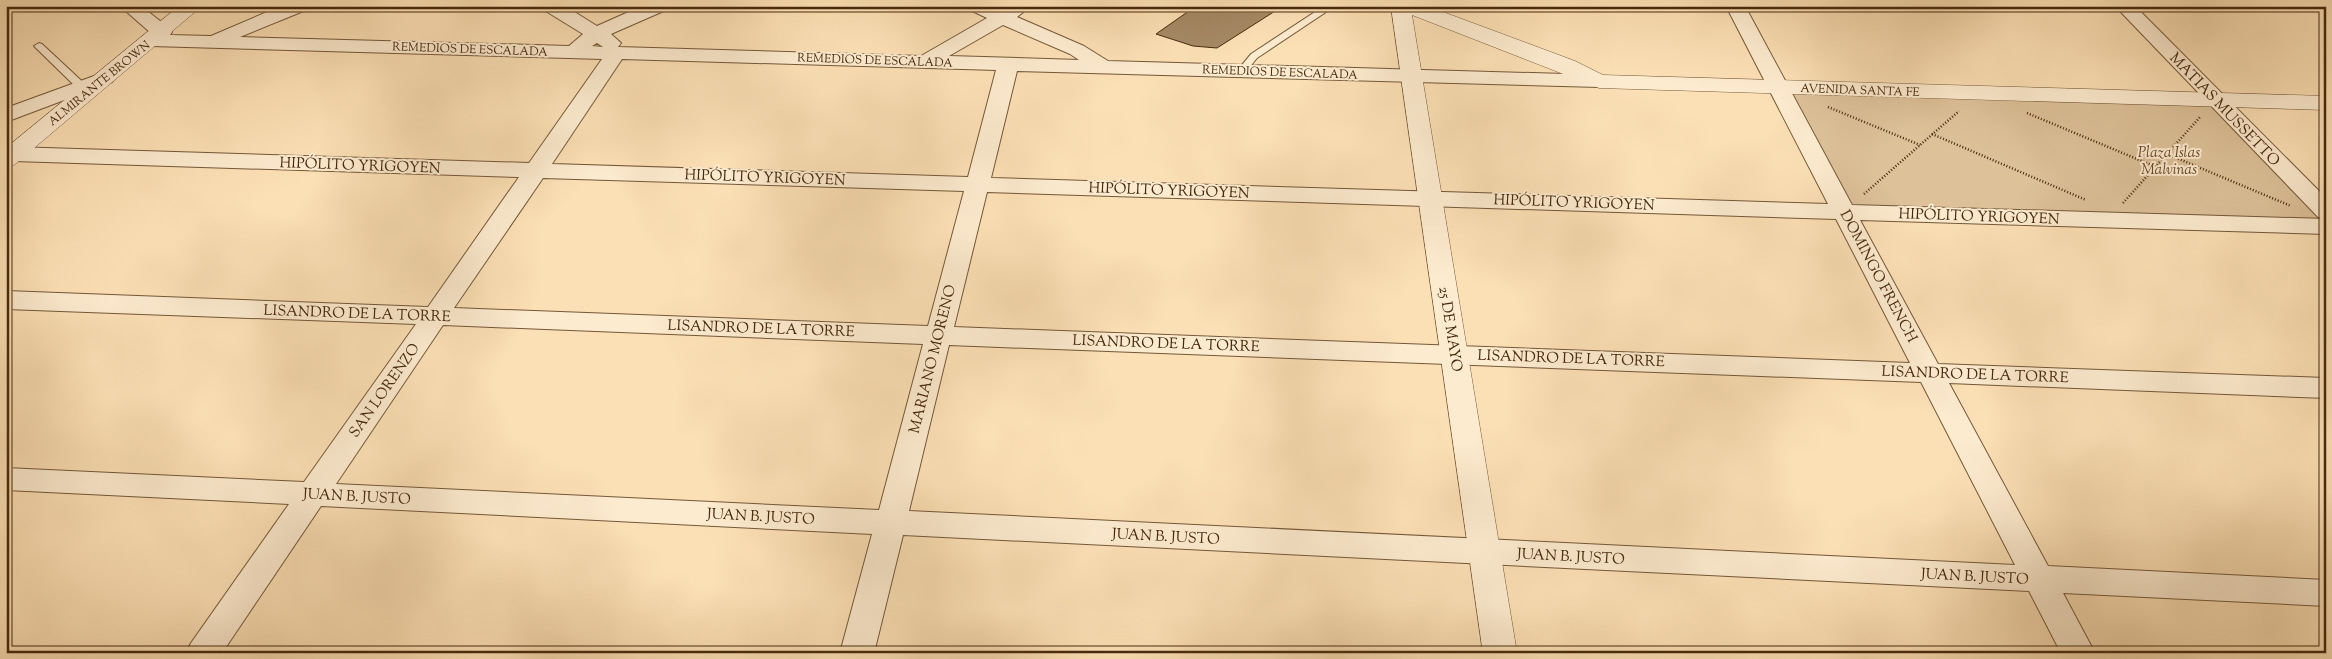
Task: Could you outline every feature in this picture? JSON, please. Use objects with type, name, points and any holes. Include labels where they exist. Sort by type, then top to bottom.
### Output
[{"type":"street","points":[[129,6],[156,36]]},
{"type":"street","name":"ALMIRANTE BROWN","points":[[10,157],[192,6]]},
{"type":"street","points":[[211,42],[299,6]]},
{"type":"street","points":[[551,6],[599,34],[615,46],[616,54]]},
{"type":"street","points":[[574,52],[580,45],[599,34],[659,6]]},
{"type":"street","points":[[977,6],[1077,50],[1104,67]]},
{"type":"street","points":[[926,61],[1022,6]]},
{"type":"street","name":"25 DE MAYO","points":[[1401,6],[1500,653]]},
{"type":"street","name":"AVENIDA SANTA FE","points":[[1408,6],[1567,66],[1599,82],[2326,103]]},
{"type":"street","name":"DOMINGO FRENCH","points":[[1735,6],[2078,653]]},
{"type":"street","name":"MATIAS MUSSETTO","points":[[2124,6],[2326,212]]},
{"type":"street","name":"REMEDIOS DE ESCALADA","points":[[156,36],[211,42],[926,61],[1599,82]]},
{"type":"street","name":"SAN LORENZO","points":[[203,653],[616,54]]},
{"type":"street","name":"MARIANO MORENO","points":[[857,653],[1008,65]]},
{"type":"street","points":[[6,116],[105,78]]},
{"type":"street","name":"HIPÓLITO YRIGOYEN","points":[[10,157],[536,170],[2326,227]]},
{"type":"street","name":"LISANDRO DE LA TORRE","points":[[6,300],[2326,388]]},
{"type":"street","name":"JUAN B. JUSTO","points":[[6,479],[2326,593]]},
{"type":"lane","points":[[1242,71],[1254,56],[1331,6]]},
{"type":"lane","points":[[39,46],[82,87]]},
{"type":"path","points":[[1844,211],[1979,93]]},
{"type":"path","points":[[2120,206],[2216,100]]},
{"type":"path","points":[[1823,105],[1920,145]]},
{"type":"path","points":[[2024,111],[2156,166]]},
{"type":"path","points":[[1932,134],[2087,201]]},
{"type":"path","points":[[2167,154],[2299,210]]},
{"type":"green space","name":"Plaza Islas Malvinas","points":[[1778,87],[2216,100],[2326,212],[2326,227],[1844,211]]},
{"type":"building","points":[[1196,6],[1283,6],[1217,48],[1193,46],[1156,34]]}]
